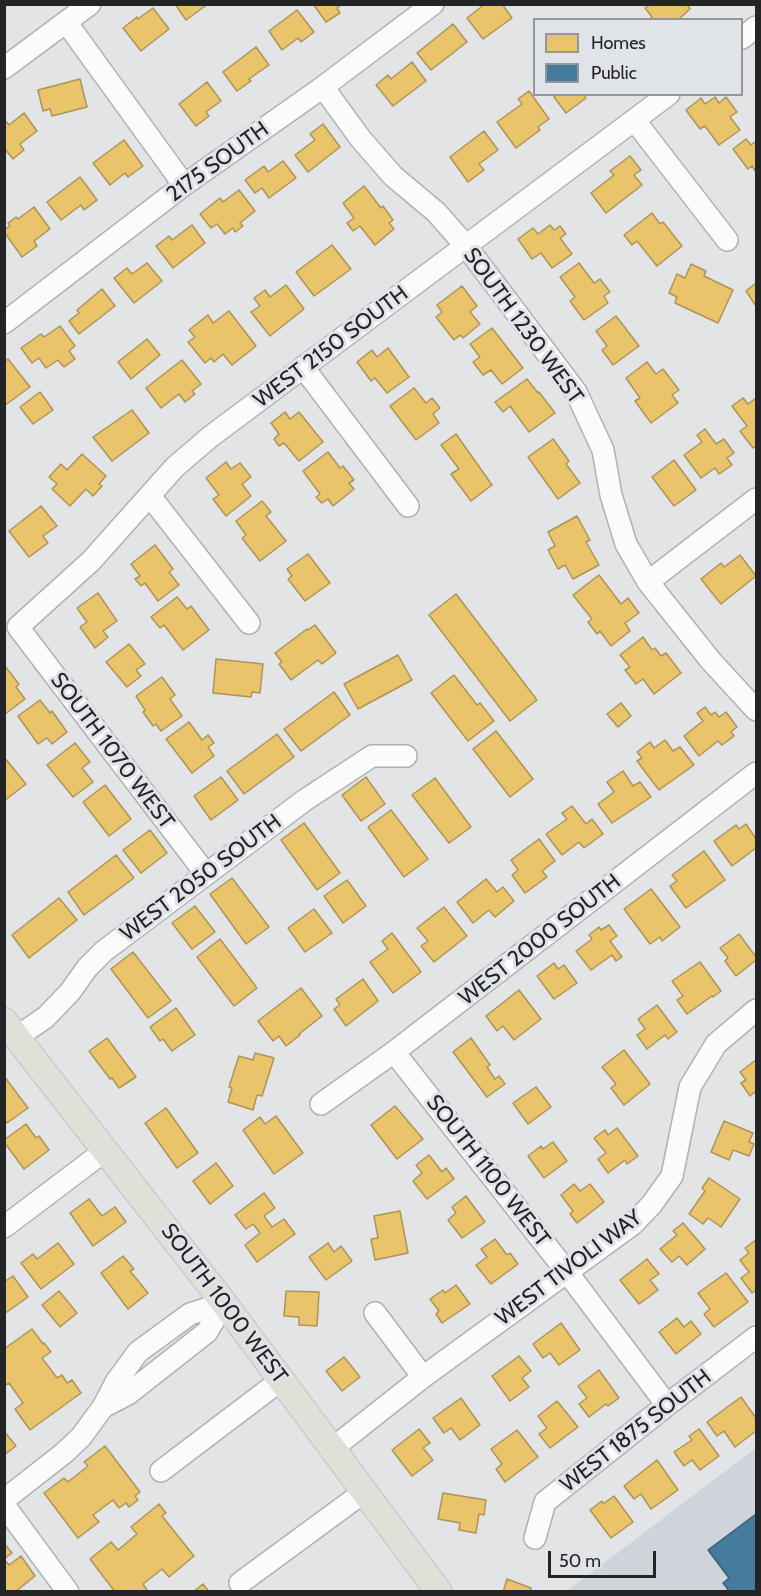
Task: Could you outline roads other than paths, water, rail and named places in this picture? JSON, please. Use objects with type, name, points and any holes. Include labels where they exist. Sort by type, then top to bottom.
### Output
[{"type":"main road","name":"SOUTH 1000 WEST","points":[[11,1029],[224,1303],[439,1592]]},
{"type":"street","points":[[4,68],[90,4]]},
{"type":"street","name":"2175 SOUTH","points":[[4,323],[184,185],[323,87],[433,4]]},
{"type":"street","points":[[66,22],[184,185]]},
{"type":"street","points":[[743,37],[756,27]]},
{"type":"street","name":"SOUTH 1230 WEST","points":[[323,87],[360,138],[393,176],[436,212],[466,246],[576,392],[603,450],[611,495],[626,544],[648,582],[711,661],[756,710]]},
{"type":"street","name":"WEST 2150 SOUTH","points":[[18,627],[91,561],[175,467],[210,436],[666,96]]},
{"type":"street","points":[[635,121],[727,240]]},
{"type":"street","points":[[303,367],[408,506]]},
{"type":"street","points":[[150,496],[249,623]]},
{"type":"street","points":[[648,582],[756,499]]},
{"type":"street","name":"SOUTH 1070 WEST","points":[[18,627],[206,874]]},
{"type":"street","name":"WEST 2050 SOUTH","points":[[11,1029],[46,1017],[104,951],[305,800],[372,756],[406,756]]},
{"type":"street","name":"WEST 2000 SOUTH","points":[[321,1104],[394,1052],[756,773]]},
{"type":"street","name":"WEST TIVOLI WAY","points":[[333,1448],[423,1377],[633,1224],[652,1204],[672,1176],[690,1087],[716,1044],[756,1010]]},
{"type":"street","name":"SOUTH 1100 WEST","points":[[394,1052],[567,1272],[667,1405]]},
{"type":"street","points":[[4,1227],[106,1150]]},
{"type":"street","points":[[4,1500],[64,1453],[81,1437],[103,1407],[128,1394],[207,1332],[224,1303]]},
{"type":"street","points":[[375,1313],[423,1377]]},
{"type":"street","name":"WEST 1875 SOUTH","points":[[535,1538],[545,1502],[756,1337]]},
{"type":"street","points":[[161,1471],[281,1380]]},
{"type":"street","points":[[240,1583],[364,1492]]},
{"type":"street","points":[[4,1505],[68,1592]]}]
